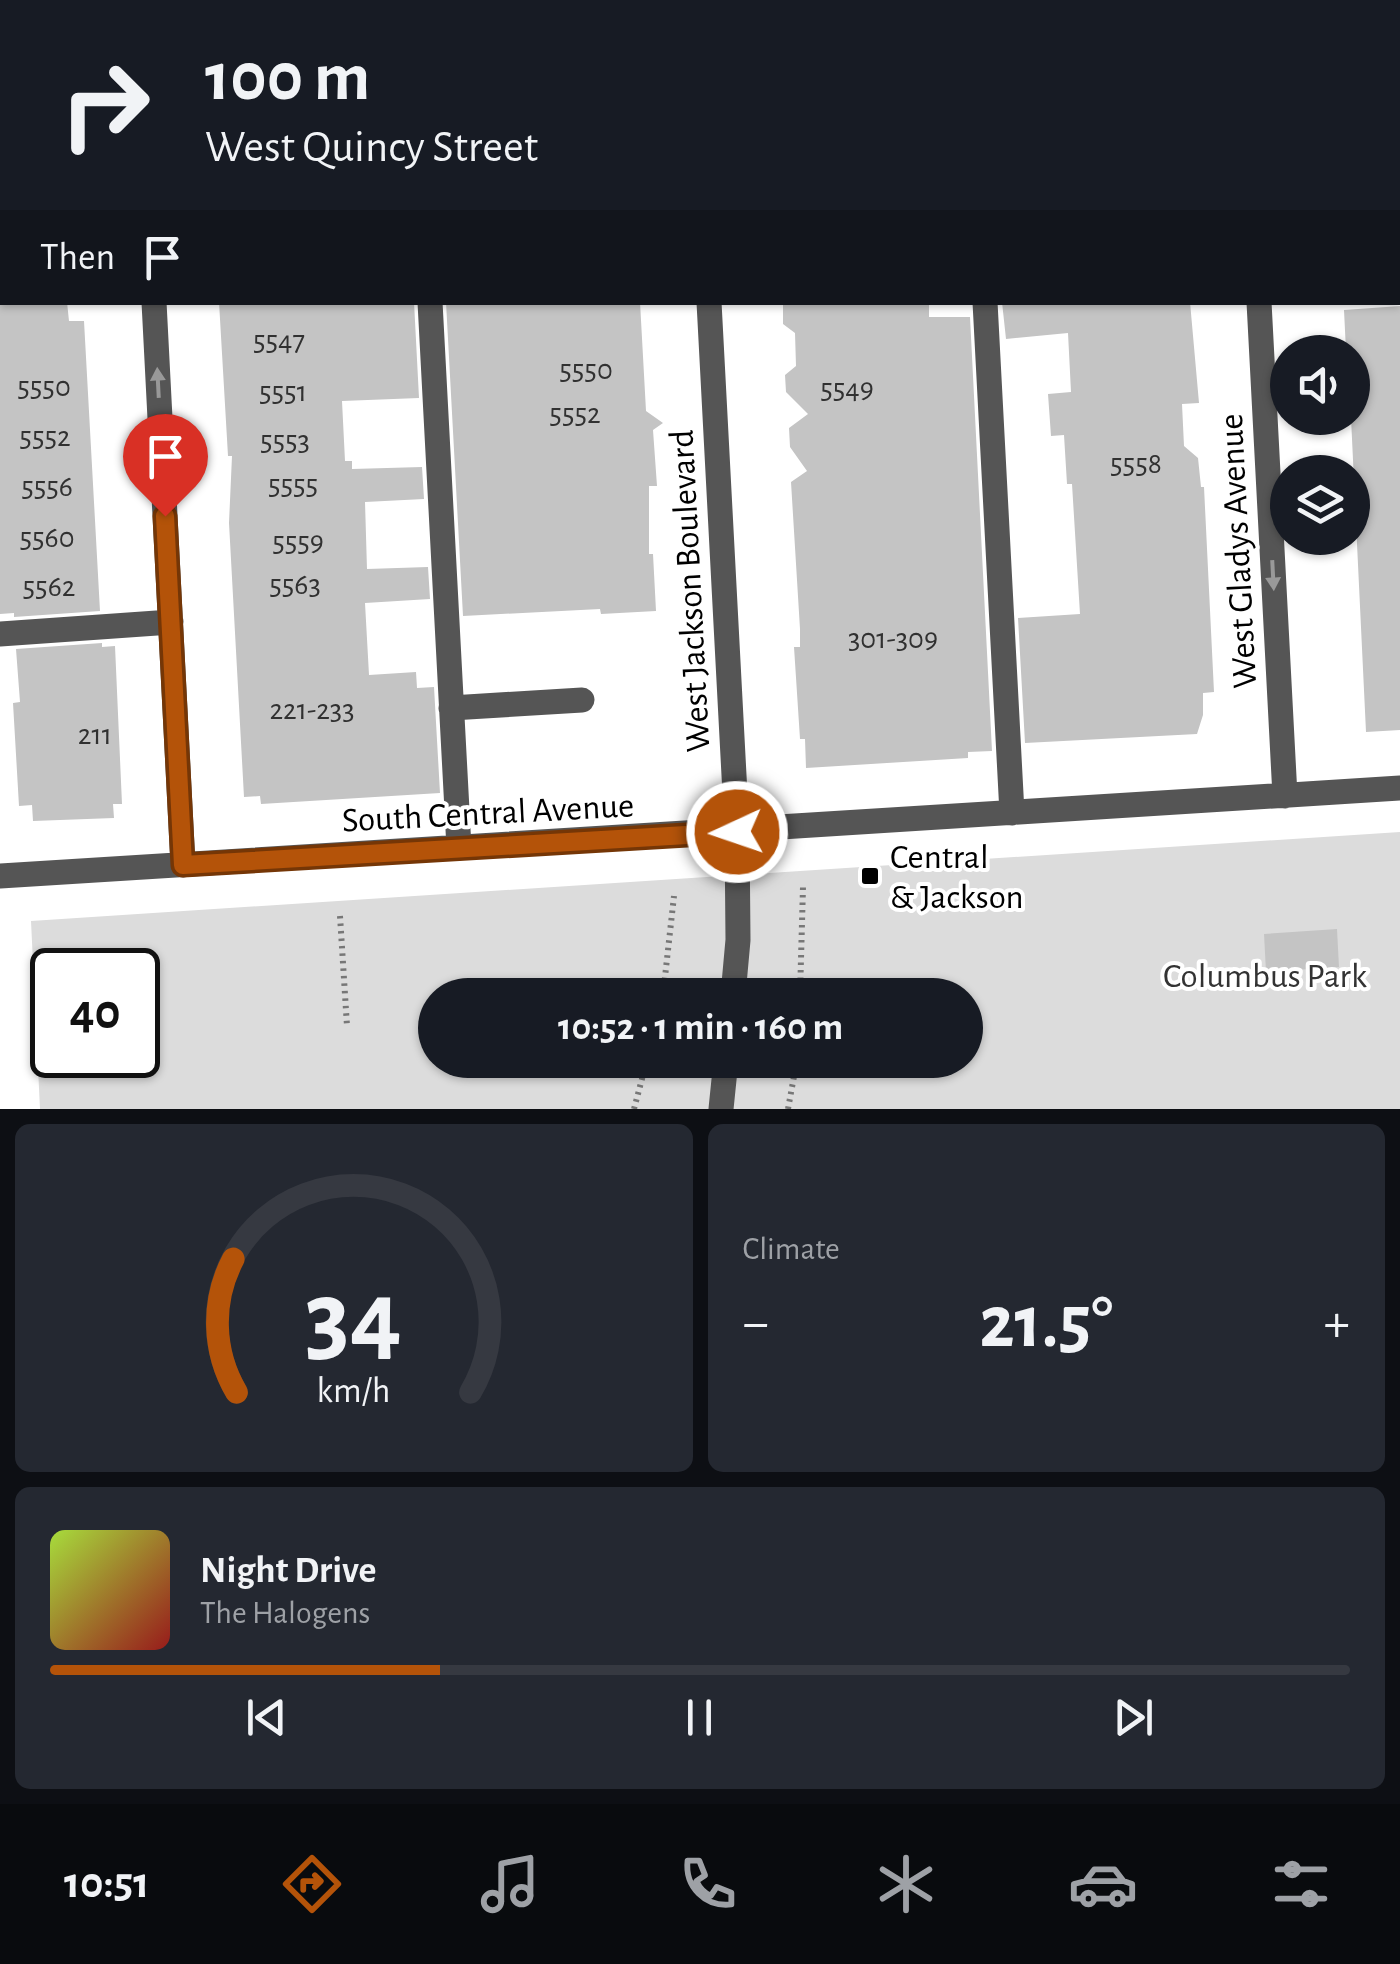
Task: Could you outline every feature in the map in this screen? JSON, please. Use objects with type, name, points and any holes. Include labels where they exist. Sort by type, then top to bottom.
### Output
[{"type":"street","points":[[154,305],[183,865]]},
{"type":"street","points":[[430,305],[459,848]]},
{"type":"street","name":"West Jackson Boulevard","points":[[710,305],[737,832],[735,978]]},
{"type":"street","points":[[985,305],[1012,813]]},
{"type":"street","name":"West Gladys Avenue","points":[[1259,305],[1285,796]]},
{"type":"street","points":[[0,634],[170,622]]},
{"type":"street","points":[[451,708],[582,700]]},
{"type":"street","name":"South Central Avenue","points":[[0,876],[1400,788]]},
{"type":"street","points":[[721,1109],[724,1078]]},
{"type":"path","points":[[800,978],[803,887]]},
{"type":"path","points":[[665,978],[674,896]]},
{"type":"path","points":[[340,916],[347,1026]]},
{"type":"path","points":[[634,1109],[642,1078]]},
{"type":"path","points":[[788,1109],[794,1078]]},
{"type":"green space","name":"Columbus Park","points":[[1400,832],[1400,1109],[40,1109],[39,1078],[160,1078],[160,948],[32,948],[31,921]]},
{"type":"building","points":[[0,305],[67,305],[69,321],[84,321],[100,611],[14,617],[14,613],[0,614]]},
{"type":"building","points":[[219,305],[414,305],[419,398],[342,401],[345,461],[352,461],[352,469],[422,467],[424,499],[365,502],[367,569],[428,567],[430,599],[365,603],[369,675],[416,672],[417,688],[434,687],[440,793],[261,804],[260,796],[244,797],[229,523],[232,456],[228,456]]},
{"type":"building","points":[[446,305],[640,305],[646,411],[663,423],[653,430],[657,486],[649,486],[649,554],[653,554],[656,611],[601,614],[600,609],[463,616]]},
{"type":"building","points":[[783,305],[929,305],[929,317],[970,317],[992,751],[968,752],[968,758],[806,768],[805,739],[800,739],[794,647],[800,647],[800,629],[791,482],[807,471],[790,447],[789,428],[808,414],[786,392],[785,375],[796,366],[795,333],[783,324]]},
{"type":"building","points":[[1002,305],[1190,305],[1199,403],[1182,404],[1184,446],[1198,458],[1204,487],[1214,692],[1203,693],[1203,715],[1197,734],[1025,743],[1018,618],[1080,614],[1072,484],[1067,484],[1064,435],[1051,436],[1048,394],[1071,392],[1068,333],[1006,339]]},
{"type":"building","points":[[1400,306],[1400,730],[1366,732],[1358,555],[1370,555],[1370,455],[1353,455],[1352,435],[1370,435],[1370,335],[1345,335],[1344,310]]},
{"type":"building","points":[[102,643],[102,647],[115,646],[122,804],[113,804],[114,818],[33,821],[32,805],[19,806],[13,703],[20,702],[16,649]]},
{"type":"building","points":[[1337,929],[1339,967],[1266,972],[1264,934]]},
{"type":"place","name":"Central & Jackson","points":[[870,876]]},
{"type":"route","points":[[165,516],[183,865],[737,832]]}]
